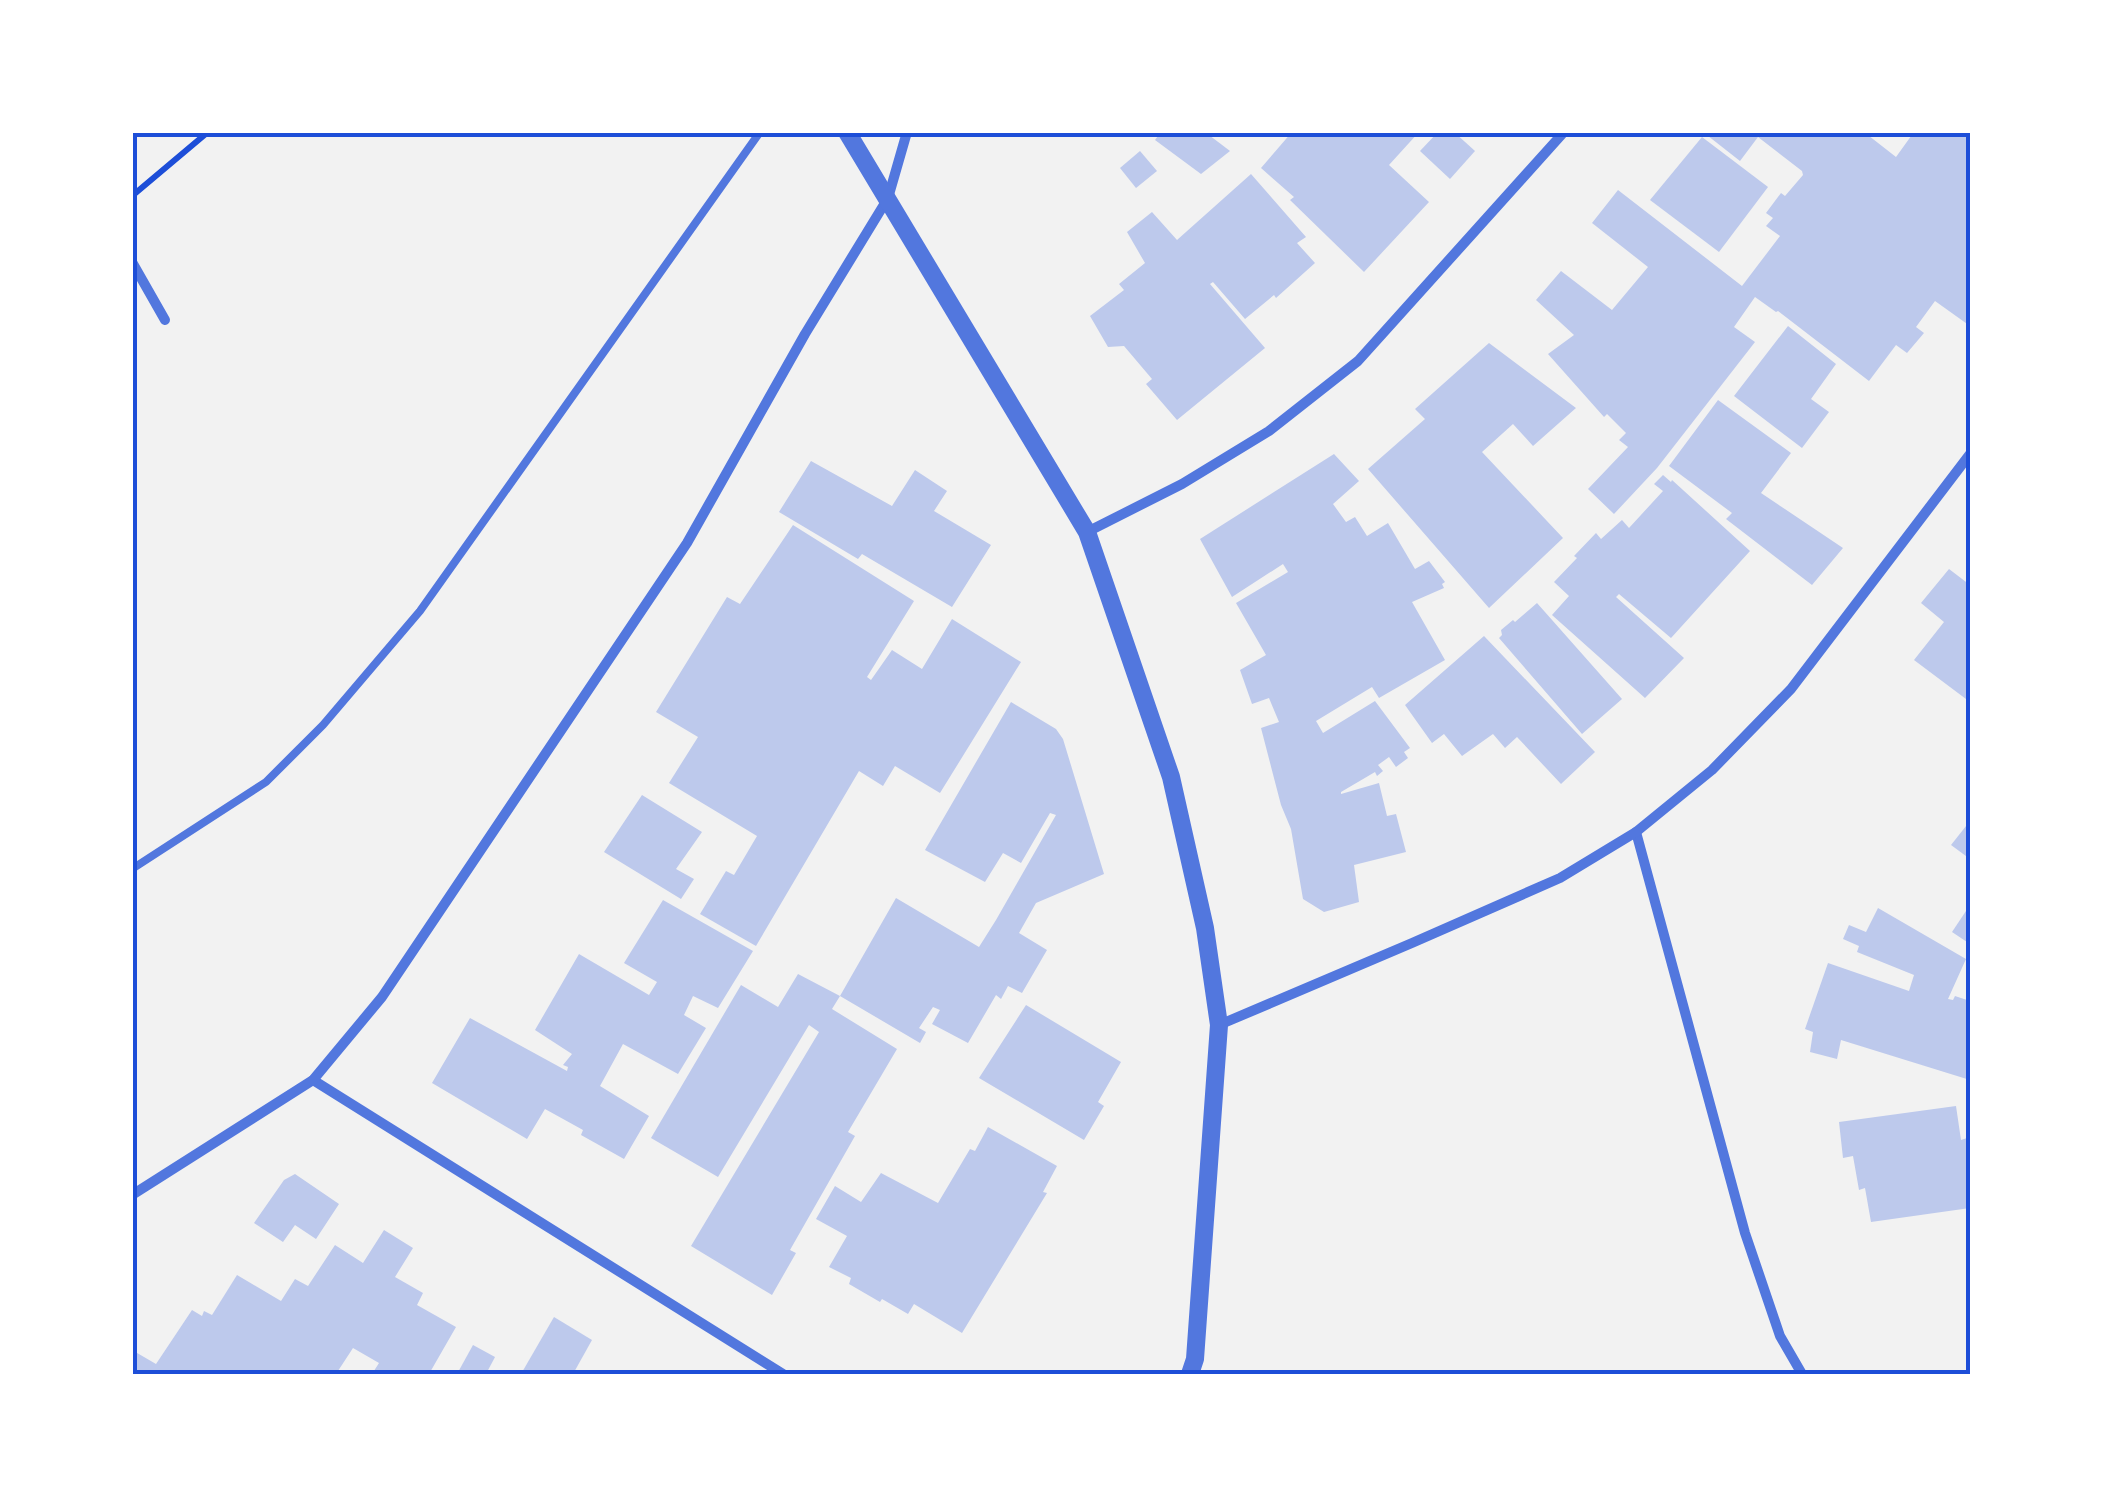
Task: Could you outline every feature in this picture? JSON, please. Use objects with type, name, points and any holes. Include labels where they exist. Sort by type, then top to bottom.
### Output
[{"type":"street","points":[[846,132],[1086,532],[1170,777],[1205,928],[1219,1025],[1190,1374]]},
{"type":"street","points":[[132,1195],[313,1080],[382,997],[687,543],[805,334],[888,198],[907,132]]},
{"type":"street","points":[[1086,532],[1182,484],[1269,431],[1358,361],[1564,132]]},
{"type":"street","points":[[132,262],[166,320]]},
{"type":"street","points":[[1219,1025],[1560,878],[1636,832],[1712,770],[1791,688],[1970,454]]},
{"type":"street","points":[[1636,832],[1745,1233],[1780,1336],[1802,1374]]},
{"type":"street","points":[[313,1080],[783,1374]]},
{"type":"lane","points":[[132,869],[266,782],[380,660],[420,612],[760,132]]},
{"type":"path","points":[[132,196],[208,132]]},
{"type":"building","points":[[1161,132],[1205,132],[1230,151],[1201,174],[1155,140]]},
{"type":"building","points":[[1292,132],[1419,132],[1389,165],[1429,202],[1364,272],[1290,200],[1294,197],[1261,168]]},
{"type":"building","points":[[1438,132],[1454,132],[1475,151],[1450,179],[1420,151]]},
{"type":"building","points":[[1703,132],[1864,132],[1896,157],[1914,132],[1970,132],[1970,326],[1935,301],[1916,327],[1924,333],[1907,353],[1896,345],[1869,381],[1755,297],[1734,327],[1755,342],[1657,468],[1614,514],[1588,489],[1628,447],[1619,440],[1626,433],[1607,414],[1604,417],[1548,354],[1574,335],[1536,300],[1561,271],[1612,310],[1648,267],[1592,223],[1618,190],[1742,286],[1780,236],[1766,226],[1773,218],[1766,213],[1781,193],[1785,196],[1803,175],[1802,171],[1758,137],[1740,161]]},
{"type":"building","points":[[1702,137],[1768,187],[1719,252],[1650,200]]},
{"type":"building","points":[[1140,151],[1157,171],[1136,188],[1120,168]]},
{"type":"building","points":[[1251,174],[1306,237],[1297,243],[1315,263],[1245,319],[1213,282],[1210,284],[1265,348],[1177,420],[1146,384],[1152,379],[1124,346],[1108,347],[1090,316],[1124,290],[1119,284],[1145,263],[1127,232],[1152,212],[1177,240]]},
{"type":"building","points":[[1788,326],[1836,364],[1811,399],[1829,412],[1802,448],[1734,396]]},
{"type":"building","points":[[1489,343],[1576,408],[1533,446],[1513,424],[1482,452],[1563,538],[1489,608],[1368,469],[1425,419],[1415,409]]},
{"type":"building","points":[[1718,400],[1791,453],[1761,493],[1843,548],[1812,585],[1726,519],[1732,513],[1669,466]]},
{"type":"building","points":[[1334,454],[1359,481],[1333,504],[1346,522],[1355,517],[1367,536],[1388,523],[1415,569],[1429,561],[1445,582],[1444,588],[1412,602],[1445,660],[1379,698],[1372,687],[1316,721],[1323,733],[1375,701],[1410,748],[1404,752],[1408,758],[1396,767],[1389,757],[1378,765],[1383,771],[1377,776],[1375,772],[1341,792],[1379,783],[1387,816],[1396,814],[1406,852],[1354,865],[1359,902],[1324,912],[1303,899],[1291,829],[1261,728],[1279,722],[1269,698],[1252,704],[1240,670],[1266,655],[1236,603],[1288,572],[1283,564],[1232,597],[1200,539]]},
{"type":"building","points":[[811,461],[892,506],[915,470],[947,491],[934,511],[991,545],[952,607],[862,554],[858,559],[779,512]]},
{"type":"building","points":[[1663,475],[1750,551],[1671,638],[1619,594],[1616,597],[1684,658],[1645,698],[1552,615],[1569,596],[1554,582],[1596,533],[1601,539],[1622,520],[1629,528],[1663,491],[1654,484]]},
{"type":"building","points":[[793,525],[914,601],[867,677],[871,680],[892,650],[922,669],[952,619],[1021,662],[940,793],[895,766],[883,786],[859,771],[756,946],[700,914],[726,871],[734,875],[757,836],[669,783],[698,737],[656,712],[727,597],[740,604]]},
{"type":"building","points":[[1949,569],[1970,585],[1970,702],[1914,660],[1944,622],[1921,603]]},
{"type":"building","points":[[1537,603],[1622,699],[1582,734],[1499,638],[1501,630]]},
{"type":"building","points":[[1484,636],[1595,752],[1561,784],[1517,737],[1505,748],[1493,734],[1462,756],[1444,734],[1432,743],[1405,705]]},
{"type":"building","points":[[1011,702],[1056,729],[1063,739],[1104,874],[1036,903],[1019,933],[1047,950],[1022,993],[1008,986],[1001,999],[996,995],[968,1043],[932,1024],[940,1010],[933,1007],[919,1028],[926,1032],[920,1043],[840,996],[896,898],[979,947],[996,920],[1056,815],[1050,813],[1021,863],[1003,853],[985,882],[925,850]]},
{"type":"building","points":[[642,795],[702,832],[676,869],[694,879],[681,899],[604,852]]},
{"type":"building","points":[[1970,821],[1970,859],[1951,845]]},
{"type":"building","points":[[663,900],[753,951],[718,1008],[693,996],[684,1015],[706,1028],[678,1074],[623,1044],[600,1086],[649,1116],[624,1159],[545,1109],[527,1139],[432,1083],[470,1018],[567,1071],[568,1067],[563,1065],[572,1054],[535,1030],[579,954],[649,995],[657,982],[624,963]]},
{"type":"building","points":[[1970,905],[1970,944],[1952,932]]},
{"type":"building","points":[[1878,908],[1966,959],[1948,999],[1955,996],[1970,1001],[1970,1080],[1841,1040],[1837,1059],[1810,1052],[1813,1032],[1805,1029],[1828,963],[1909,991],[1914,975],[1857,952],[1859,946],[1843,939],[1849,925],[1866,932]]},
{"type":"building","points":[[798,974],[840,996],[832,1009],[897,1049],[848,1132],[855,1136],[790,1250],[796,1253],[772,1295],[691,1246],[819,1032],[809,1025],[718,1177],[651,1138],[741,985],[778,1007]]},
{"type":"building","points":[[1026,1005],[1121,1062],[1098,1102],[1104,1106],[1084,1140],[979,1078]]},
{"type":"building","points":[[1956,1106],[1961,1140],[1967,1138],[1970,1158],[1970,1208],[1871,1222],[1865,1188],[1859,1190],[1853,1156],[1843,1158],[1839,1122]]},
{"type":"building","points":[[988,1127],[1057,1166],[1043,1192],[1047,1193],[962,1333],[914,1304],[908,1314],[882,1299],[880,1302],[849,1284],[851,1278],[829,1267],[847,1236],[816,1219],[835,1186],[861,1202],[881,1173],[938,1203]]},
{"type":"building","points":[[295,1174],[339,1204],[316,1239],[295,1225],[283,1242],[254,1223],[284,1180]]},
{"type":"building","points":[[384,1230],[413,1248],[395,1277],[423,1293],[417,1305],[456,1327],[429,1374],[372,1374],[379,1363],[353,1348],[336,1374],[132,1374],[132,1350],[156,1364],[192,1310],[202,1316],[204,1311],[212,1315],[237,1275],[281,1301],[295,1279],[308,1286],[335,1245],[363,1263]]},
{"type":"building","points":[[554,1317],[592,1340],[573,1374],[521,1374]]},
{"type":"building","points":[[473,1345],[495,1357],[486,1374],[457,1374]]}]
